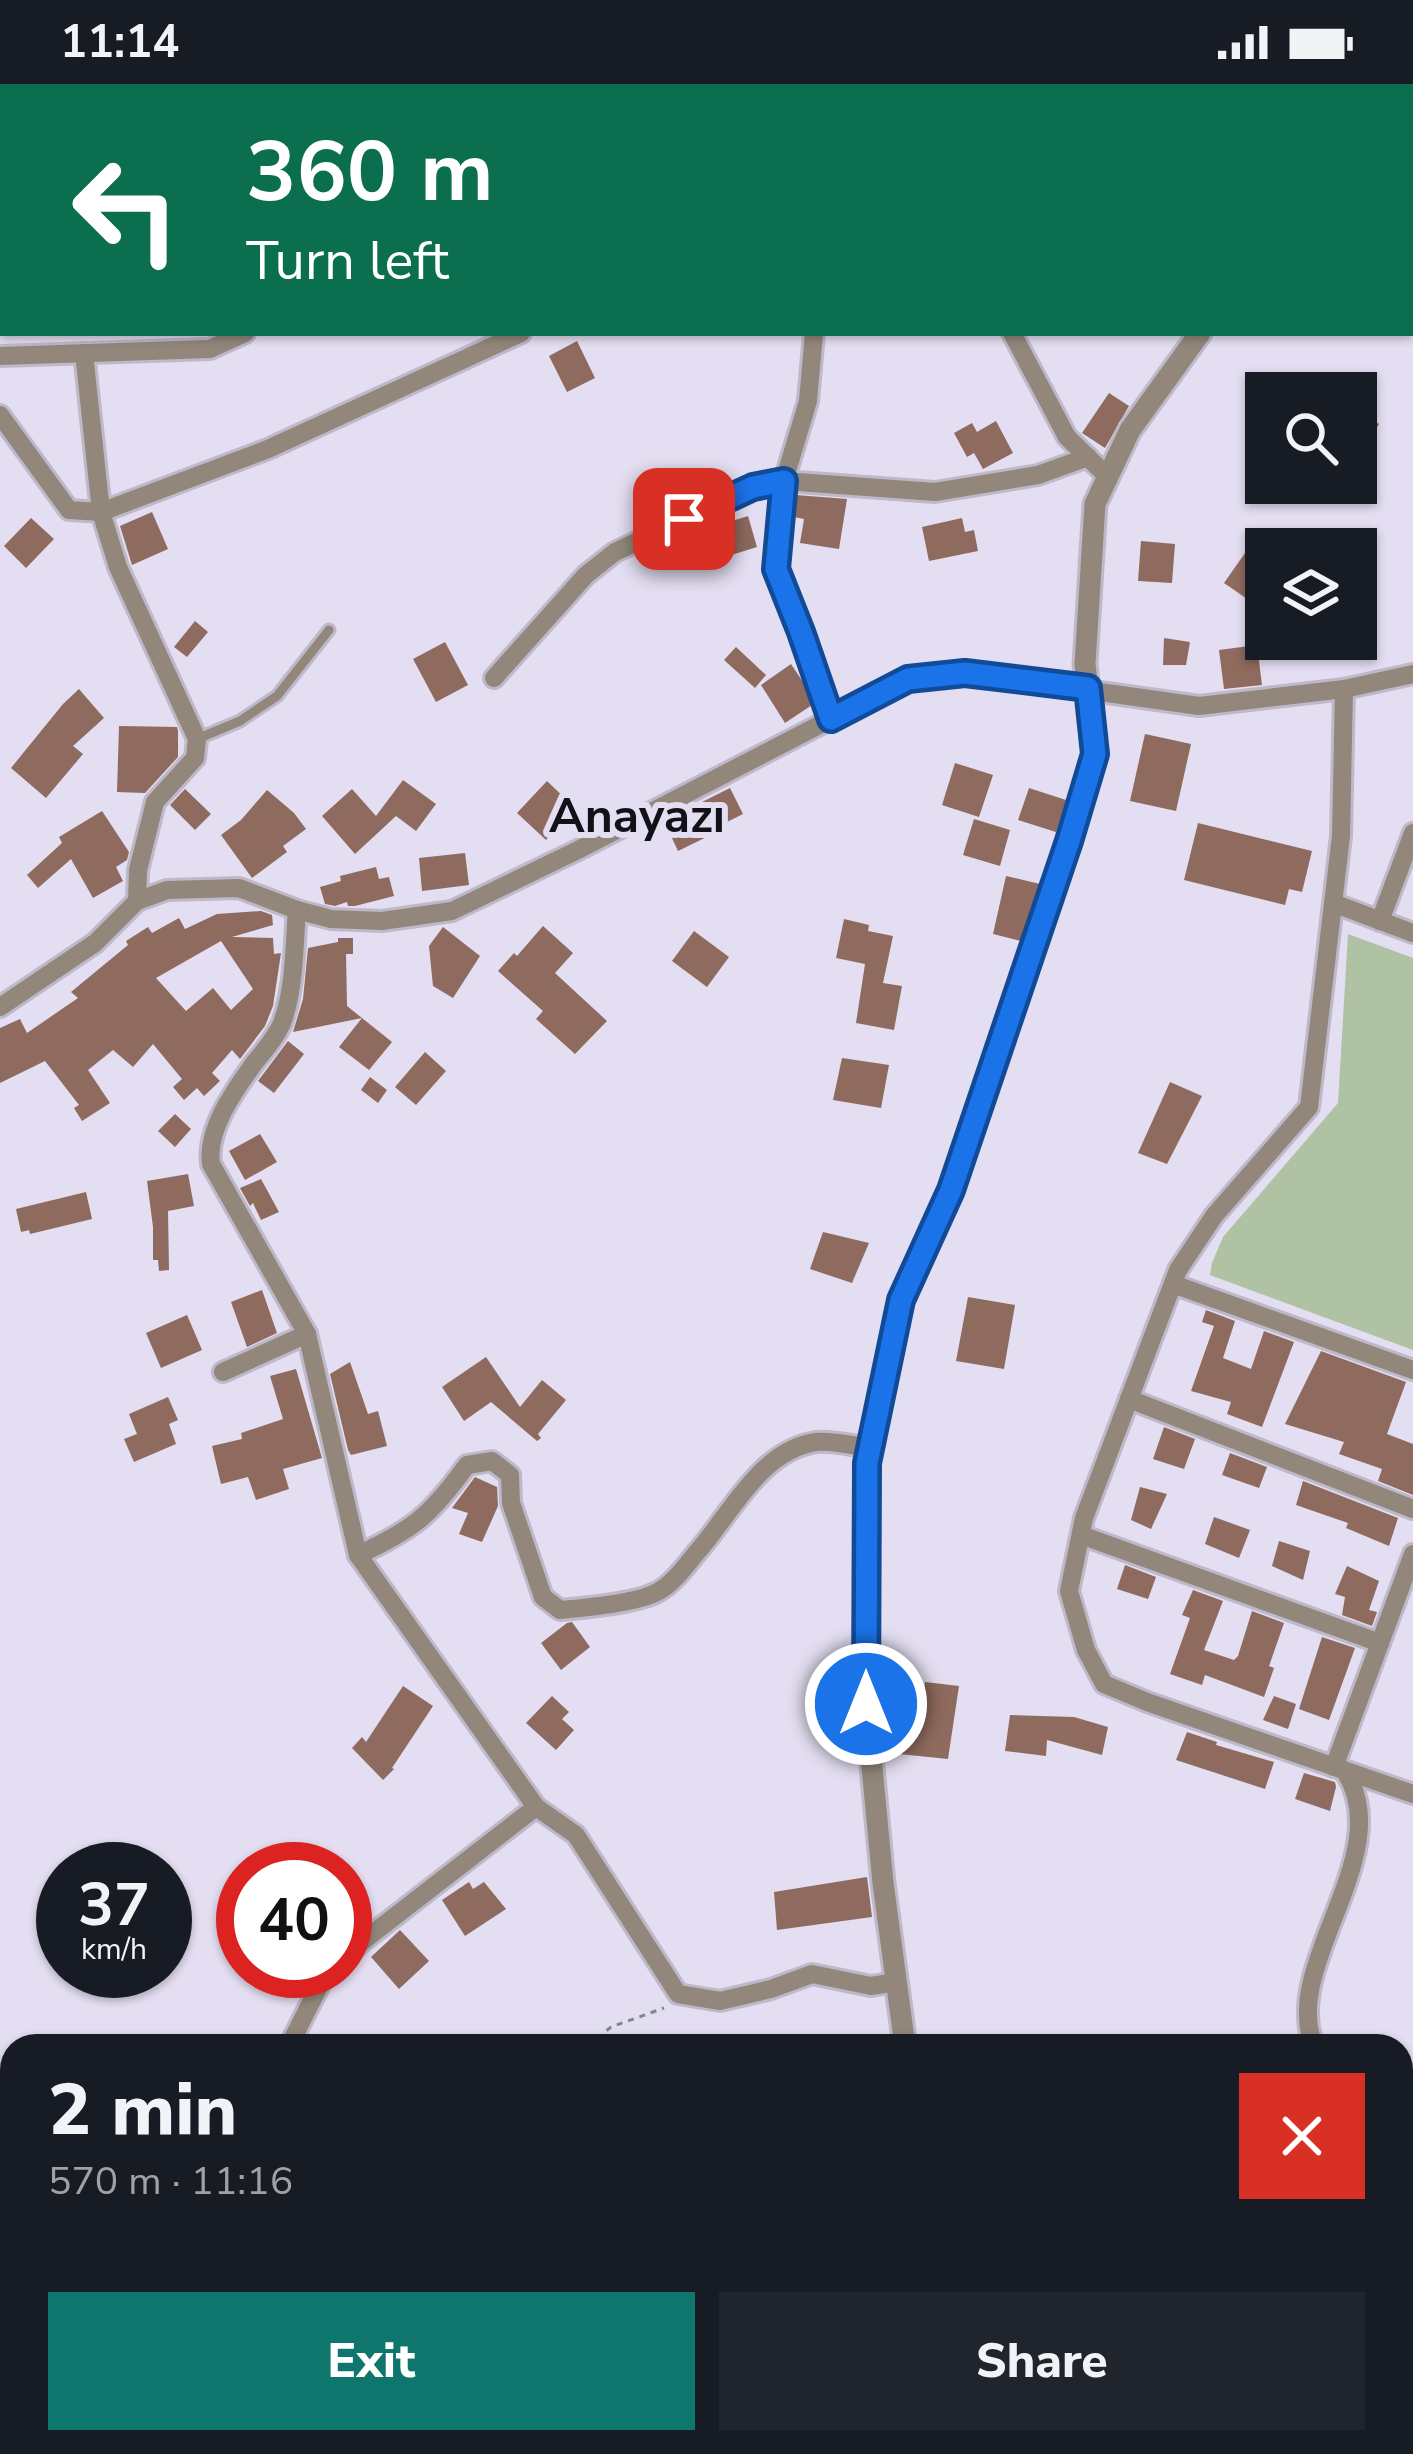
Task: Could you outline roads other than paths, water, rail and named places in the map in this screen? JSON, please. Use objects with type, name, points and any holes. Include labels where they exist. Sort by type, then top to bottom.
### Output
[{"type":"street","points":[[0,356],[210,349],[238,336]]},
{"type":"street","points":[[0,415],[69,511],[101,512],[268,449],[514,336]]},
{"type":"street","points":[[814,336],[808,400],[784,481],[776,569],[831,719]]},
{"type":"street","points":[[1014,336],[1067,437],[1108,477]]},
{"type":"street","points":[[904,2034],[866,1704],[867,1463],[901,1300],[951,1190],[1056,884],[1095,754],[1085,664],[1095,504],[1130,430],[1197,336]]},
{"type":"street","points":[[84,353],[101,512],[118,567],[197,739],[195,758],[155,802],[138,870],[137,901]]},
{"type":"street","points":[[494,678],[586,575],[615,552],[753,487],[784,481],[935,493],[1038,475],[1088,458]]},
{"type":"street","points":[[0,1007],[95,943],[137,901],[167,890],[239,888],[331,919],[382,921],[452,911],[908,679],[965,673],[1199,706],[1344,688],[1413,674]]},
{"type":"street","points":[[1344,688],[1341,836],[1309,1107],[1214,1216],[1178,1270],[1084,1518],[1069,1591],[1086,1650],[1104,1684],[1413,1794]]},
{"type":"street","points":[[1380,921],[1413,833]]},
{"type":"street","points":[[1333,904],[1413,933]]},
{"type":"street","points":[[297,910],[284,1018],[242,1080],[209,1149],[211,1164],[308,1334],[358,1555],[536,1808],[576,1835],[678,1994],[720,2001],[812,1974],[871,1986],[897,1982]]},
{"type":"street","points":[[1173,1284],[1413,1370]]},
{"type":"street","points":[[223,1372],[308,1334]]},
{"type":"street","points":[[1129,1400],[1413,1509]]},
{"type":"street","points":[[358,1555],[416,1525],[467,1465],[492,1461],[510,1475],[511,1503],[543,1597],[560,1610],[628,1600],[659,1592],[777,1456],[793,1447],[821,1442],[871,1448]]},
{"type":"street","points":[[1081,1534],[1380,1643]]},
{"type":"street","points":[[1339,1768],[1413,1554]]},
{"type":"street","points":[[1309,2034],[1311,1983],[1359,1840],[1358,1801],[1351,1780],[1339,1768]]},
{"type":"street","points":[[372,1934],[536,1808]]},
{"type":"street","points":[[295,2034],[313,1998]]},
{"type":"lane","points":[[197,739],[240,722],[277,696],[329,631]]},
{"type":"district","name":"Anayazı","points":[[637,816]]}]
